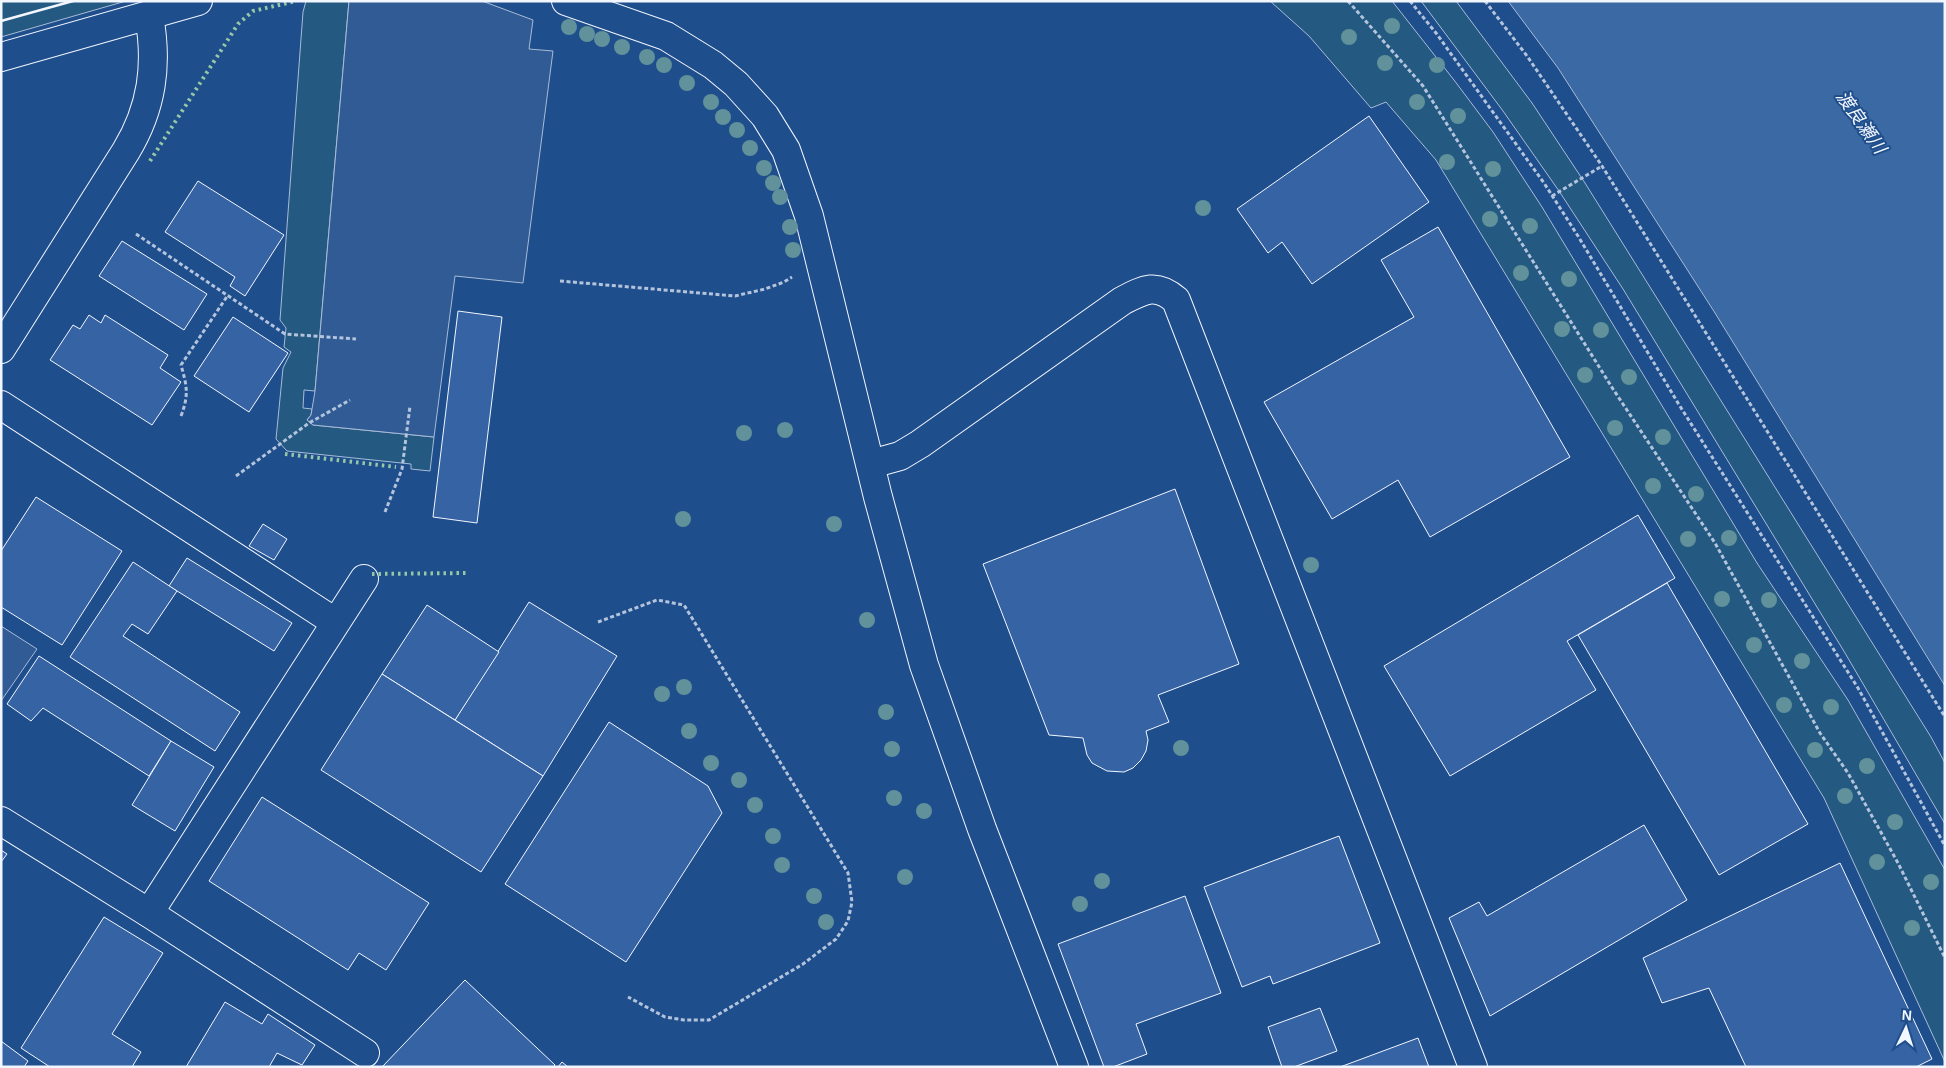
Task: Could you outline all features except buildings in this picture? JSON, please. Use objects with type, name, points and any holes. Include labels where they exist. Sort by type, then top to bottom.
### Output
[{"type":"street","points":[[1,57],[198,1]]},
{"type":"street","points":[[566,1],[666,36],[713,65],[736,84],[765,116],[786,150],[804,200],[820,259],[881,507],[930,686],[982,830],[1074,1067]]},
{"type":"street","points":[[1,349],[126,151],[144,118],[153,73],[153,46],[148,16]]},
{"type":"street","points":[[871,464],[900,456],[920,444],[1122,301],[1146,289],[1166,292],[1176,300],[1473,1067]]},
{"type":"street","points":[[1,405],[335,622]]},
{"type":"street","points":[[149,912],[364,579]]},
{"type":"street","points":[[1,821],[149,912],[365,1053]]},
{"type":"path","points":[[1348,1],[1423,86],[1613,388],[1715,543],[1820,733],[1848,773],[1894,855],[1945,958]]},
{"type":"path","points":[[1410,1],[1436,33],[1552,196],[1583,244],[1678,402],[1858,688],[1945,846]]},
{"type":"path","points":[[1485,1],[1527,56],[1602,166],[1945,717]]},
{"type":"path","points":[[1552,196],[1602,166]]},
{"type":"path","points":[[136,234],[285,334],[356,339]]},
{"type":"path","points":[[560,280],[735,296],[784,282],[820,259]]},
{"type":"path","points":[[181,416],[186,401],[187,385],[181,365],[228,295]]},
{"type":"path","points":[[236,476],[309,423],[350,400]]},
{"type":"path","points":[[385,512],[402,469],[410,406]]},
{"type":"path","points":[[598,622],[657,600],[684,605],[848,873],[852,902],[848,921],[836,939],[803,964],[709,1020],[665,1018],[628,997]]},
{"type":"shaded area","points":[[1,1],[126,1],[1,37]]},
{"type":"shaded area","points":[[306,1],[349,1],[315,391],[304,390],[303,408],[312,409],[311,415],[307,420],[313,425],[434,437],[430,471],[411,469],[411,464],[287,451],[276,439],[283,368],[291,352],[284,347],[286,328],[280,320],[303,12]]},
{"type":"shaded area","points":[[349,1],[482,1],[533,20],[529,49],[553,51],[523,283],[455,276],[434,437],[313,425],[307,420],[311,415],[315,391]]},
{"type":"shaded area","points":[[1270,1],[1392,1],[1493,132],[1542,207],[1757,563],[1848,700],[1945,870],[1945,1062],[1824,798],[1436,160],[1386,102],[1371,108],[1309,36]]},
{"type":"shaded area","points":[[1421,1],[1456,1],[1532,103],[1585,183],[1931,737],[1945,763],[1945,824],[1845,653],[1623,289],[1559,191],[1503,111]]},
{"type":"shaded area","points":[[1,626],[37,649],[1,701]]},
{"type":"water","name":"渡良瀬川","points":[[1508,1],[1945,1],[1945,686],[1715,313],[1558,68]]},
{"type":"hedge","points":[[150,161],[238,24],[253,11],[296,1]]},
{"type":"hedge","points":[[285,454],[396,467]]},
{"type":"hedge","points":[[372,574],[466,573]]},
{"type":"wall","points":[[1,21],[73,1]]}]
